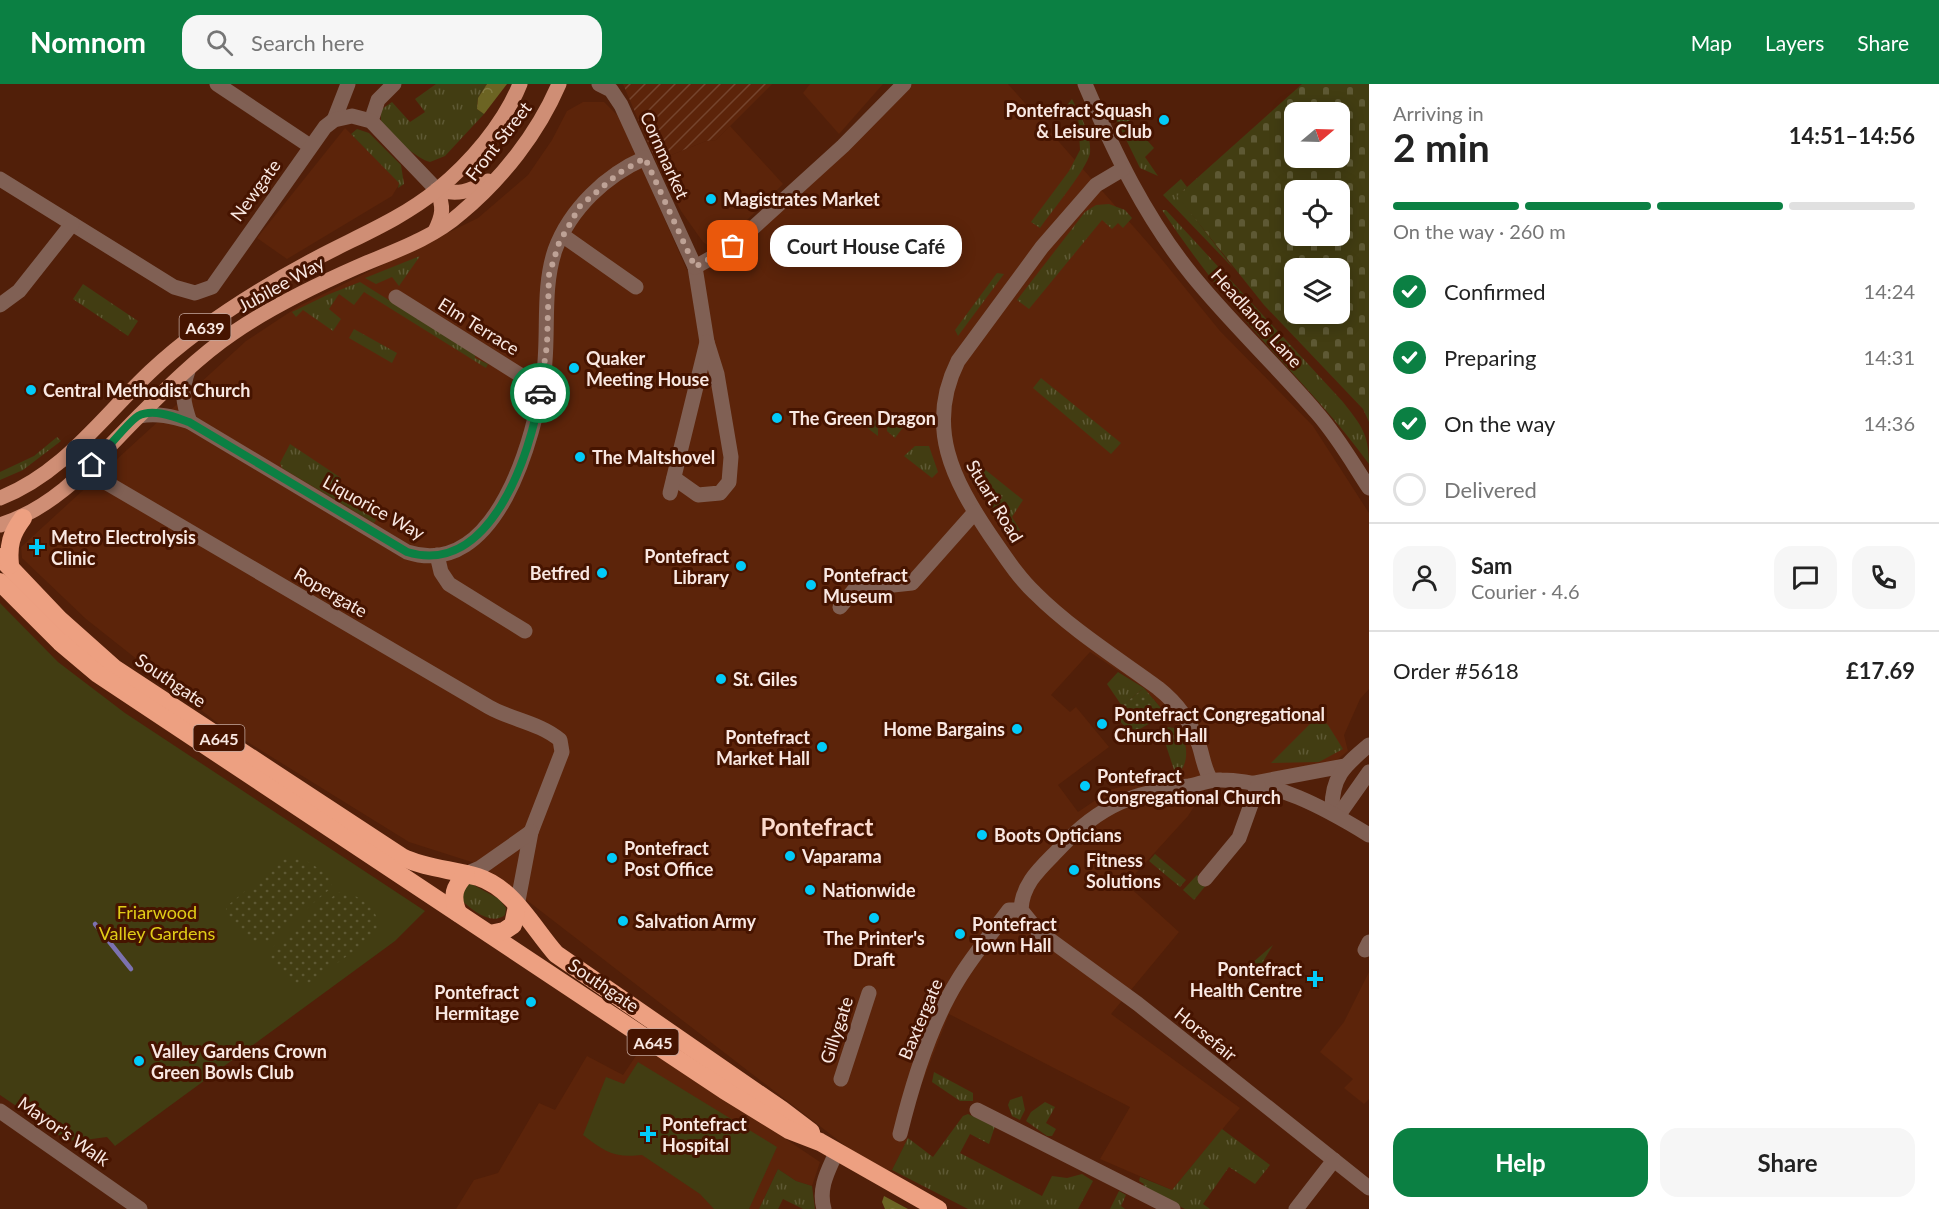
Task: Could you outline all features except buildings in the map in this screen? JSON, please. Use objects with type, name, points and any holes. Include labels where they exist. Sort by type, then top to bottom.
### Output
[{"type":"highway","points":[[5,561],[11,535],[23,518]]},
{"type":"highway","name":"Southgate","points":[[5,561],[59,619],[114,668],[402,857],[427,868],[466,874],[491,884],[517,906],[556,954],[783,1110],[820,1142],[938,1209]]},
{"type":"highway","name":"Southgate","points":[[0,582],[60,642],[98,674],[724,1090],[789,1130],[820,1142]]},
{"type":"highway","points":[[458,913],[453,901],[454,892],[466,874]]},
{"type":"highway","points":[[490,934],[513,926],[517,906]]},
{"type":"main road","name":"Front Street","points":[[459,215],[501,173],[530,137],[559,84]]},
{"type":"main road","name":"Front Street","points":[[437,190],[487,138],[521,85]]},
{"type":"main road","name":"A639","points":[[437,190],[454,194],[468,192],[501,173]]},
{"type":"main road","points":[[435,231],[443,217],[443,204],[437,190]]},
{"type":"main road","name":"Jubilee Way","points":[[0,498],[22,490],[63,461],[152,371],[219,316],[272,283],[378,228],[437,190]]},
{"type":"main road","name":"Jubilee Way","points":[[0,525],[23,518],[49,502],[84,474],[139,416],[231,334],[288,300],[435,231],[459,215]]},
{"type":"street","points":[[217,84],[310,146]]},
{"type":"street","name":"Newgate","points":[[72,224],[174,287],[195,293],[212,287],[310,146],[334,120],[348,84]]},
{"type":"street","points":[[371,122],[378,100],[394,84]]},
{"type":"street","points":[[695,267],[733,246],[843,147],[904,84]]},
{"type":"street","points":[[1085,84],[1123,169]]},
{"type":"street","name":"Cornmarket","points":[[606,86],[621,105],[695,267],[706,342],[717,374],[731,457],[729,482],[719,497],[698,495],[672,486],[706,342]]},
{"type":"street","points":[[334,120],[360,116],[371,122],[437,190]]},
{"type":"street","name":"Liquorice Way","points":[[139,416],[153,414],[172,416],[189,422],[398,547],[420,556],[437,555],[460,548],[474,540],[490,522],[523,458],[541,388],[547,345],[549,275],[562,236],[580,206],[619,173],[645,158]]},
{"type":"street","name":"Headlands Lane","points":[[1123,169],[1157,226],[1191,274],[1318,414],[1347,451],[1369,488]]},
{"type":"street","name":"Stuart Road","points":[[1123,169],[1096,185],[1042,247],[987,321],[951,375],[944,407],[945,446],[956,478],[1005,557],[1034,592],[1165,693],[1181,710],[1194,733],[1211,780]]},
{"type":"street","points":[[0,179],[72,224],[20,291],[0,305]]},
{"type":"street","points":[[562,236],[636,287]]},
{"type":"street","name":"Elm Terrace","points":[[396,297],[541,388]]},
{"type":"street","points":[[188,371],[183,384],[183,402],[189,422]]},
{"type":"street","name":"Ropergate","points":[[84,474],[107,483],[503,715],[543,728],[560,740],[562,752],[531,832]]},
{"type":"street","points":[[840,607],[855,589],[912,584],[975,512]]},
{"type":"street","points":[[437,555],[441,572],[449,584],[525,631]]},
{"type":"street","points":[[1335,814],[1331,795],[1344,766],[1369,745]]},
{"type":"street","points":[[1254,784],[1344,766]]},
{"type":"street","points":[[1335,814],[1369,772]]},
{"type":"street","points":[[1022,910],[1026,886],[1035,874],[1092,818],[1140,793],[1211,780],[1254,784],[1293,796],[1335,814],[1369,835]]},
{"type":"street","points":[[1205,879],[1239,838],[1254,784]]},
{"type":"street","points":[[466,874],[480,868],[531,832]]},
{"type":"street","points":[[517,906],[531,832]]},
{"type":"street","name":"Baxtergate","points":[[900,1134],[906,1108],[940,1016],[957,981],[1009,910],[1022,910]]},
{"type":"street","name":"Horsefair","points":[[1022,910],[1038,931],[1138,1004],[1369,1188]]},
{"type":"street","name":"Gillygate","points":[[841,1079],[869,993]]},
{"type":"street","points":[[977,1110],[1173,1209]]},
{"type":"street","name":"Mayor's Walk","points":[[0,1111],[140,1209]]},
{"type":"street","points":[[824,1209],[822,1195],[824,1182],[837,1153]]},
{"type":"street","points":[[1296,1209],[1334,1160]]},
{"type":"shaded area","points":[[623,84],[772,84],[716,140],[706,141],[656,161]]},
{"type":"shaded area","points":[[810,84],[883,84],[839,134],[803,93]]},
{"type":"shaded area","points":[[912,84],[1008,84],[1155,251],[1220,331],[1313,426],[1369,513],[1369,689],[1360,699],[1344,735],[1348,751],[1322,772],[1211,780],[1188,816],[1126,884],[1179,932],[1111,1014],[1240,1108],[1172,1190],[1100,1159],[1130,1107],[949,1014],[902,1134],[908,1138],[892,1170],[878,1171],[481,865],[409,842],[220,725],[86,619],[22,558],[21,547],[246,341],[299,306],[478,218],[528,175],[552,140],[567,111],[583,102],[604,102],[620,118],[687,270],[704,268],[739,250]],"holes":[[[1090,652],[1144,688],[1182,734],[1179,773],[1112,789],[1078,812],[1058,785],[1109,747],[1076,707],[1070,712],[1051,695]]]},
{"type":"shaded area","points":[[730,126],[783,184],[719,248],[712,248],[703,242],[681,211],[656,161],[706,141],[716,140]]},
{"type":"shaded area","points":[[345,128],[400,183],[392,196],[287,259],[257,238]]},
{"type":"shaded area","points":[[1369,972],[1369,1099],[1364,1104],[1344,1088],[1353,1079],[1320,1052],[1344,1022]]},
{"type":"shaded area","name":"Pontefract Hospital","points":[[644,1044],[820,1162],[812,1186],[796,1181],[778,1169],[759,1209],[456,1209],[474,1180],[498,1173],[539,1103],[555,1110],[587,1056],[623,1075]]},
{"type":"green space","points":[[436,84],[487,84],[478,98],[477,109],[484,114],[445,156],[430,162],[396,139],[381,121],[381,116],[382,109],[392,102],[410,122],[425,112],[415,99]]},
{"type":"green space","points":[[487,84],[507,84],[484,114],[477,109],[478,98]]},
{"type":"green space","points":[[1302,84],[1369,84],[1369,422],[1363,409],[1264,305],[1177,196]]},
{"type":"green space","points":[[1072,99],[1087,132],[1090,153],[1076,180],[1040,228],[1031,222],[1069,171],[1080,150],[1078,114],[1067,105]]},
{"type":"green space","points":[[1122,112],[1154,148],[1145,157],[1158,176],[1140,168],[1113,113]]},
{"type":"green space","points":[[357,129],[369,133],[401,165],[404,184],[398,188],[399,183],[351,134]]},
{"type":"green space","points":[[1181,179],[1187,187],[1178,196],[1234,269],[1163,195]]},
{"type":"green space","points":[[1109,204],[1125,210],[1132,218],[1123,228],[1118,223],[1112,229],[1102,220],[1029,309],[1017,300],[1085,212],[1096,205]]},
{"type":"green space","points":[[1162,210],[1166,210],[1343,402],[1366,437],[1369,464],[1338,425],[1230,302]]},
{"type":"green space","points":[[420,256],[399,286],[392,277],[376,284],[365,278]]},
{"type":"green space","points":[[997,273],[1004,274],[958,336],[955,330]]},
{"type":"green space","points":[[360,282],[475,354],[475,358],[488,364],[486,368],[364,292],[354,305],[339,294],[329,309],[341,319],[333,331],[303,310],[296,317],[292,312]]},
{"type":"green space","points":[[83,284],[138,321],[128,336],[73,299]]},
{"type":"green space","points":[[354,329],[397,353],[392,363],[349,338]]},
{"type":"green space","points":[[1041,378],[1121,443],[1111,454],[1033,388]]},
{"type":"green space","points":[[870,414],[878,423],[878,436],[854,418],[857,415]]},
{"type":"green space","points":[[887,417],[910,418],[895,438],[887,431]]},
{"type":"green space","points":[[57,437],[61,441],[23,470],[0,480],[0,472],[34,456]]},
{"type":"green space","points":[[290,444],[341,478],[332,490],[376,520],[374,523],[282,468],[280,463]]},
{"type":"green space","points":[[915,446],[929,446],[938,472],[932,478],[904,456]]},
{"type":"green space","points":[[977,463],[1023,500],[1012,517],[1020,530],[1011,539],[971,472]]},
{"type":"green space","name":"Friarwood Valley Gardens","points":[[0,603],[58,662],[125,713],[425,911],[395,941],[115,1146],[107,1137],[77,1141],[66,1140],[0,1095]]},
{"type":"green space","points":[[1118,672],[1144,688],[1122,706],[1107,684]]},
{"type":"green space","points":[[1144,688],[1166,714],[1131,734],[1113,713]]},
{"type":"green space","points":[[1318,716],[1328,725],[1343,749],[1319,762],[1271,763]]},
{"type":"green space","points":[[1168,727],[1179,729],[1184,740],[1186,757],[1179,773],[1175,773],[1161,730]]},
{"type":"green space","points":[[1155,854],[1186,880],[1180,887],[1149,861]]},
{"type":"green space","points":[[293,857],[304,860],[320,870],[332,883],[330,889],[266,943],[254,943],[226,914],[226,907],[282,860]]},
{"type":"green space","points":[[1197,875],[1207,884],[1194,900],[1183,890]]},
{"type":"green space","points":[[468,882],[499,899],[506,908],[505,915],[500,918],[488,918],[460,899]]},
{"type":"green space","points":[[344,891],[358,897],[375,913],[379,927],[378,934],[309,983],[299,986],[285,977],[273,964],[269,955],[272,948],[337,893]]},
{"type":"green space","points":[[1273,945],[1253,978],[1244,970]]},
{"type":"green space","points":[[638,1062],[777,1147],[749,1209],[714,1209],[700,1194],[642,1155],[624,1156],[610,1152],[583,1135],[606,1077],[624,1084]]},
{"type":"green space","points":[[934,1072],[973,1093],[973,1101],[960,1101],[932,1082]]},
{"type":"green space","points":[[1022,1096],[1025,1110],[1020,1120],[1012,1116],[1008,1105],[1010,1100]]},
{"type":"green space","points":[[1045,1102],[1055,1107],[1046,1123],[1056,1129],[1052,1136],[1047,1136],[1026,1121],[1031,1112]]},
{"type":"green space","points":[[968,1114],[995,1126],[989,1144],[970,1134],[960,1153],[1042,1196],[1052,1176],[1067,1178],[1082,1174],[1093,1181],[1078,1209],[968,1209],[892,1170],[908,1138],[933,1157],[963,1116]]},
{"type":"green space","points":[[1222,1129],[1270,1165],[1255,1184],[1229,1167],[1203,1204],[1210,1209],[1185,1209],[1142,1188],[1144,1184],[1139,1181],[1140,1177],[1172,1190]]},
{"type":"green space","points":[[778,1169],[796,1181],[812,1186],[815,1209],[803,1209],[783,1199],[778,1209],[759,1209]]},
{"type":"green space","points":[[1119,1191],[1126,1195],[1121,1206],[1125,1209],[1110,1209]]},
{"type":"green space","points":[[884,1196],[908,1209],[885,1209],[882,1202]]},
{"type":"waterway","points":[[95,924],[131,969]]},
{"type":"way so far","points":[[540,393],[547,345],[549,275],[556,249],[575,211],[619,173],[645,158],[695,267],[723,254],[733,246]]},
{"type":"place","name":"Pontefract Squash & Leisure Club","points":[[1164,120]]},
{"type":"place","name":"Magistrates Market","points":[[711,199]]},
{"type":"place","name":"Court House Café","points":[[733,246]]},
{"type":"place","name":"Quaker Meeting House","points":[[574,368]]},
{"type":"place","name":"Central Methodist Church","points":[[31,390]]},
{"type":"place","name":"The Green Dragon","points":[[777,418]]},
{"type":"place","name":"The Maltshovel","points":[[580,457]]},
{"type":"place","name":"Metro Electrolysis Clinic","points":[[37,547]]},
{"type":"place","name":"Pontefract Library","points":[[741,566]]},
{"type":"place","name":"Betfred","points":[[602,573]]},
{"type":"place","name":"Pontefract Museum","points":[[811,585]]},
{"type":"place","name":"St. Giles","points":[[721,679]]},
{"type":"place","name":"Pontefract Congregational Church Hall","points":[[1102,724]]},
{"type":"place","name":"Home Bargains","points":[[1017,729]]},
{"type":"place","name":"Pontefract Market Hall","points":[[822,747]]},
{"type":"place","name":"Pontefract Congregational Church","points":[[1085,786]]},
{"type":"place","name":"Boots Opticians","points":[[982,835]]},
{"type":"place","name":"Vaparama","points":[[790,856]]},
{"type":"place","name":"Pontefract Post Office","points":[[612,858]]},
{"type":"place","name":"Fitness Solutions","points":[[1074,870]]},
{"type":"place","name":"Nationwide","points":[[810,890]]},
{"type":"place","name":"The Printer's Draft","points":[[874,918]]},
{"type":"place","name":"Salvation Army","points":[[623,921]]},
{"type":"place","name":"Pontefract Town Hall","points":[[960,934]]},
{"type":"place","name":"Pontefract Health Centre","points":[[1315,979]]},
{"type":"place","name":"Pontefract Hermitage","points":[[531,1002]]},
{"type":"place","name":"Valley Gardens Crown Green Bowls Club","points":[[139,1061]]},
{"type":"place","name":"Pontefract Hospital","points":[[648,1134]]},
{"type":"district","name":"Pontefract","points":[[817,826]]},
{"type":"route","points":[[92,465],[139,416],[153,414],[172,416],[189,422],[407,552],[420,556],[446,554],[474,540],[490,522],[503,501],[523,458],[540,393]]}]
